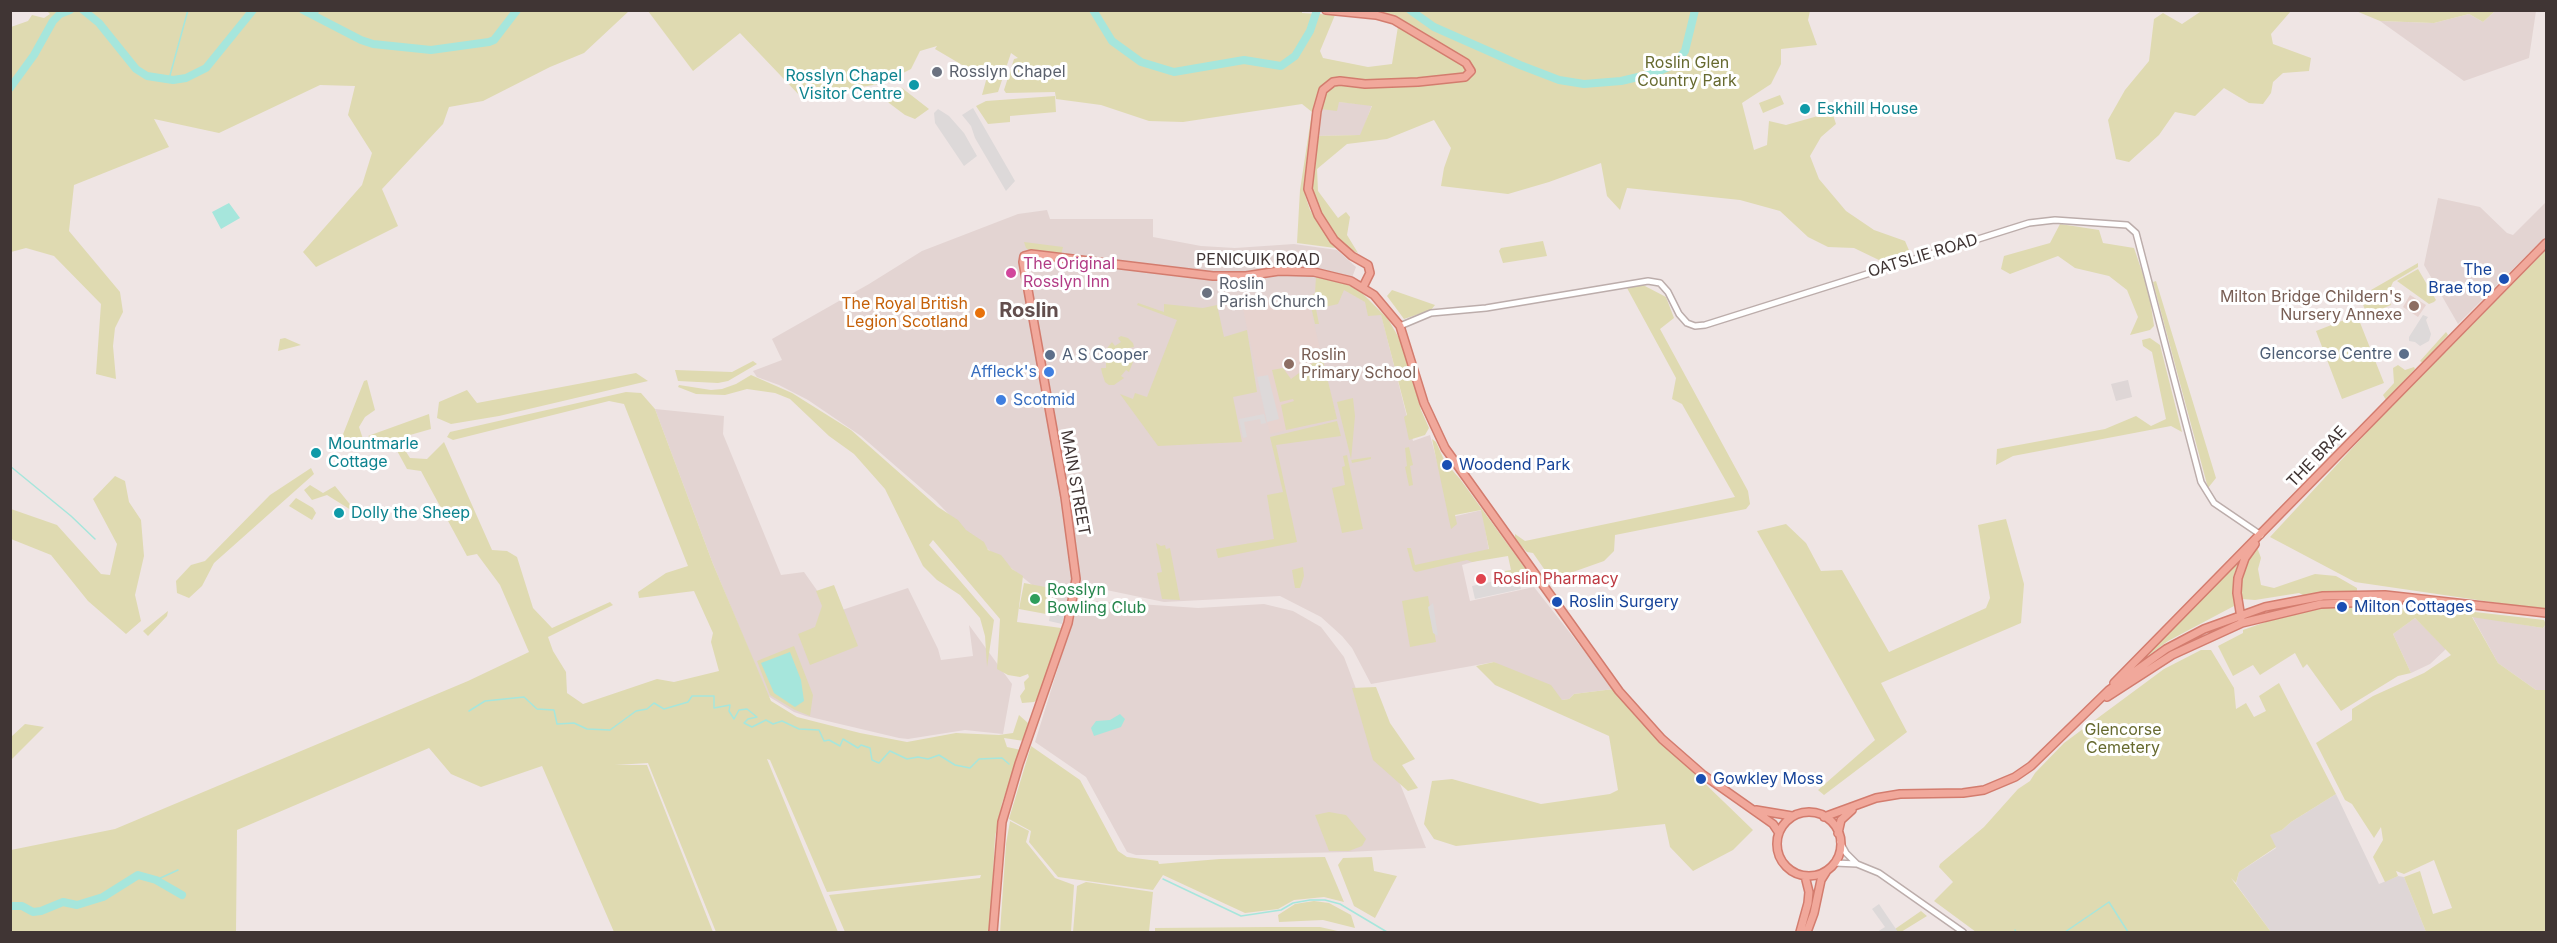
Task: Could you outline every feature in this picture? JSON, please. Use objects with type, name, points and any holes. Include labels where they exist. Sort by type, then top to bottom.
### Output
[{"type":"main road","points":[[1326,10],[1376,15],[1394,20],[1466,63],[1471,70],[1465,77],[1418,82],[1365,84],[1332,82],[1323,90],[1317,111],[1308,189],[1318,215],[1334,240],[1352,256],[1368,265],[1370,273],[1364,287]]},
{"type":"main road","name":"THE BRAE","points":[[2109,690],[2121,673],[2261,535],[2547,243]]},
{"type":"main road","name":"PENICUIK ROAD","points":[[1024,256],[1031,254],[1213,276],[1246,276],[1279,271],[1314,272],[1338,276],[1364,287],[1383,303],[1400,326],[1416,382],[1437,433],[1457,466],[1619,691],[1662,739],[1712,783],[1773,824],[1779,833]]},
{"type":"main road","name":"MAIN STREET","points":[[993,933],[1002,822],[1068,623],[1076,579],[1065,497],[1023,262],[1024,256]]},
{"type":"main road","points":[[2242,623],[2237,585],[2240,571],[2245,558],[2261,535]]},
{"type":"main road","points":[[1824,817],[1862,803],[1900,794],[1963,793],[1999,784],[2031,766],[2109,690],[2182,639],[2240,615],[2274,605],[2324,596],[2385,595],[2410,600],[2547,613]]},
{"type":"main road","points":[[2093,706],[2154,665],[2190,645],[2242,623],[2321,604],[2410,600]]},
{"type":"main road","points":[[1838,833],[1841,820],[1862,803]]},
{"type":"main road","points":[[1751,809],[1782,816],[1794,816],[1807,812],[1824,817],[1833,823],[1838,833],[1840,852],[1835,863],[1821,880],[1807,933]]},
{"type":"main road","points":[[1794,816],[1787,821],[1779,833],[1777,844],[1782,861],[1789,869],[1805,876],[1826,872]]},
{"type":"main road","points":[[1800,933],[1809,892],[1805,876]]},
{"type":"street","name":"OATSLIE ROAD","points":[[1400,326],[1431,313],[1486,308],[1648,280],[1659,283],[1668,292],[1679,314],[1687,323],[1705,326],[2029,223],[2055,220],[2127,225],[2136,233],[2201,482],[2214,503],[2261,535]]},
{"type":"street","points":[[1840,842],[1846,853],[1857,864]]},
{"type":"street","points":[[1835,863],[1857,864],[1879,873],[1963,933]]},
{"type":"shaded area","points":[[2495,11],[2536,11],[2529,58],[2464,81],[2380,21],[2434,23],[2469,14],[2483,22]]},
{"type":"shaded area","points":[[1339,102],[1372,105],[1361,135],[1316,136],[1320,109]]},
{"type":"shaded area","points":[[973,108],[1015,181],[1006,191],[975,138],[971,126],[962,115]]},
{"type":"shaded area","points":[[938,109],[949,116],[964,133],[977,156],[964,166],[935,123],[934,113]]},
{"type":"shaded area","points":[[2438,198],[2480,207],[2507,233],[2513,235],[2546,202],[2546,244],[2541,241],[2458,324],[2424,265]]},
{"type":"shaded area","points":[[1047,210],[1050,219],[1153,219],[1153,237],[1201,246],[1235,248],[1294,244],[1337,250],[1356,267],[1347,291],[1357,295],[1381,314],[1413,441],[1430,435],[1452,517],[1482,510],[1490,557],[1462,565],[1470,601],[1534,587],[1614,689],[1574,694],[1569,699],[1562,700],[1494,662],[1371,684],[1352,648],[1342,636],[1321,617],[1280,596],[1164,602],[1087,586],[1070,605],[1052,601],[964,530],[936,501],[861,436],[808,400],[757,377],[753,371],[782,360],[772,339],[922,251],[1018,214]]},
{"type":"shaded area","name":"Milton Bridge Childern's Nursery Annexe","points":[[2410,295],[2426,305],[2418,317],[2403,307]]},
{"type":"shaded area","name":"Roslin Primary School","points":[[1308,299],[1337,419],[1270,434],[1243,309]]},
{"type":"shaded area","points":[[2423,315],[2428,317],[2426,320],[2431,334],[2429,341],[2420,346],[2409,341],[2409,337]]},
{"type":"shaded area","points":[[1268,375],[1279,419],[1267,422],[1257,377]]},
{"type":"shaded area","points":[[2128,380],[2132,397],[2116,401],[2111,384]]},
{"type":"shaded area","points":[[655,409],[724,416],[723,434],[781,575],[804,572],[833,613],[908,588],[938,649],[941,660],[973,656],[969,625],[1012,684],[1003,734],[965,730],[908,739],[899,738],[806,716],[794,712],[768,696],[713,564]]},
{"type":"shaded area","points":[[1264,414],[1266,423],[1261,424],[1260,419],[1244,422],[1247,437],[1243,438],[1239,419]]},
{"type":"shaded area","points":[[1518,576],[1521,589],[1475,599],[1472,586]]},
{"type":"shaded area","points":[[1079,600],[1198,608],[1264,604],[1293,611],[1321,627],[1344,657],[1358,694],[1392,764],[1426,848],[1217,855],[1136,855],[1127,852],[1086,777],[1035,742]]},
{"type":"shaded area","points":[[1055,603],[1066,605],[1062,624],[1049,621],[1052,605]]},
{"type":"shaded area","points":[[1433,603],[1438,636],[1433,633],[1428,607]]},
{"type":"shaded area","points":[[2472,616],[2543,628],[2546,624],[2546,690],[2536,690],[2498,663]]},
{"type":"shaded area","points":[[2415,618],[2446,649],[2430,664],[2411,673],[2393,634]]},
{"type":"shaded area","points":[[2336,794],[2379,884],[2398,876],[2404,877],[2426,932],[2271,932],[2236,884],[2239,872],[2276,848],[2269,835],[2282,830]]},
{"type":"shaded area","points":[[1879,904],[1898,932],[1877,932],[1885,927],[1872,909]]},
{"type":"green space","points":[[46,10],[629,11],[584,53],[550,67],[483,101],[449,107],[443,124],[382,189],[398,226],[316,267],[303,252],[362,185],[372,153],[348,115],[355,86],[320,85],[219,133],[154,119],[169,147],[74,185],[69,231],[120,292],[123,312],[115,328],[113,346],[116,379],[96,374],[101,304],[54,256],[26,248],[11,252],[11,27],[28,21],[32,15],[44,18],[50,14]]},
{"type":"green space","points":[[2203,10],[2291,11],[2271,34],[2273,44],[2311,58],[2309,71],[2283,73],[2273,82],[2271,93],[2263,104],[2249,103],[2224,88],[2195,116],[2175,112],[2159,135],[2129,162],[2116,159],[2108,120],[2125,90],[2149,61],[2154,19],[2163,13],[2182,24]]},
{"type":"green space","name":"Roslin Glen Country Park","points":[[648,11],[1302,11],[1302,13],[1335,15],[1320,51],[1323,58],[1368,67],[1392,64],[1399,20],[1387,14],[1372,11],[1810,11],[1808,20],[1817,45],[1781,49],[1781,64],[1771,84],[1742,103],[1754,150],[1767,145],[1769,121],[1786,125],[1832,112],[1836,124],[1821,137],[1810,156],[1819,179],[1846,211],[1874,230],[1905,241],[1911,255],[1881,261],[1854,248],[1828,247],[1808,237],[1780,211],[1740,200],[1627,188],[1620,210],[1607,196],[1601,163],[1508,194],[1441,186],[1451,148],[1434,120],[1387,139],[1347,144],[1317,169],[1318,191],[1338,218],[1346,212],[1350,217],[1347,235],[1358,253],[1349,249],[1335,236],[1319,212],[1310,186],[1316,136],[1360,135],[1372,106],[1339,102],[1337,111],[1320,109],[1325,92],[1333,84],[1388,86],[1327,83],[1320,88],[1314,113],[1305,177],[1305,195],[1310,210],[1335,248],[1297,243],[1300,190],[1312,112],[1302,104],[1183,122],[1149,121],[1101,105],[1056,99],[1055,92],[1006,93],[1004,90],[1014,59],[1018,58],[1011,53],[998,92],[982,95],[987,77],[935,49],[937,46],[920,51],[911,69],[903,73],[897,81],[801,97],[740,33],[693,71]]},
{"type":"green space","points":[[2356,11],[2495,11],[2483,22],[2469,14],[2434,23],[2380,21]]},
{"type":"green space","points":[[902,88],[929,109],[915,119],[905,115],[889,103],[884,94],[885,89]]},
{"type":"green space","points":[[1780,95],[1784,104],[1763,113],[1759,103]]},
{"type":"green space","points":[[1055,96],[1056,112],[1010,116],[1010,122],[988,124],[976,106],[986,101]]},
{"type":"green space","points":[[2060,224],[2099,230],[2103,243],[2134,248],[2149,292],[2154,326],[2150,330],[2130,335],[2138,317],[2127,290],[2109,276],[2075,268],[2058,256],[2010,274],[2001,269],[2004,256],[2050,243]]},
{"type":"green space","points":[[1543,241],[1547,256],[1503,263],[1499,251],[1501,248]]},
{"type":"green space","points":[[1024,242],[1063,247],[1061,255],[1030,251]]},
{"type":"green space","points":[[2546,250],[2546,610],[2355,582],[2270,537],[2371,428]]},
{"type":"green space","points":[[2418,263],[2418,267],[2393,282],[2390,289],[2383,292],[2391,305],[2367,315],[2362,302],[2375,296],[2371,290]]},
{"type":"green space","points":[[2418,269],[2436,300],[2429,304],[2397,281]]},
{"type":"green space","points":[[1316,277],[1348,285],[1361,292],[1388,319],[1403,345],[1421,410],[1429,428],[1425,435],[1409,440],[1404,417],[1407,415],[1381,315],[1368,316],[1365,302],[1344,290],[1338,304],[1316,309],[1319,324],[1315,324],[1309,298],[1315,293]]},
{"type":"green space","points":[[2156,281],[2216,478],[2208,488],[2153,282]]},
{"type":"green space","points":[[1643,285],[1666,297],[1674,318],[1660,329],[1748,491],[1750,504],[1746,509],[1615,535],[1614,551],[1604,561],[1573,572],[1549,576],[1533,553],[1527,552],[1515,540],[1515,534],[1525,541],[1735,497],[1682,404],[1672,399],[1676,378],[1627,288]]},
{"type":"green space","points":[[1392,290],[1435,305],[1431,310],[1404,319],[1387,296]]},
{"type":"green space","points":[[1138,303],[1164,312],[1164,304],[1203,308],[1217,305],[1224,337],[1247,330],[1257,392],[1233,397],[1242,442],[1158,446],[1120,394],[1133,399],[1135,393],[1147,397],[1177,320],[1137,305]]},
{"type":"green space","points":[[2357,315],[2384,383],[2342,399],[2316,331]]},
{"type":"green space","points":[[2446,332],[2448,335],[2423,363],[2420,361]]},
{"type":"green space","points":[[1121,336],[1133,343],[1134,347],[1129,348],[1130,355],[1134,355],[1133,362],[1129,372],[1126,370],[1121,376],[1124,378],[1114,385],[1109,385],[1105,382],[1102,373],[1101,368],[1106,368],[1106,360],[1102,359],[1112,342],[1115,346],[1121,342],[1118,338]]},
{"type":"green space","points":[[285,338],[301,345],[278,351],[280,339]]},
{"type":"green space","points":[[2150,338],[2160,345],[2182,432],[2171,426],[2013,456],[1996,465],[1997,449],[2105,429],[2136,416],[2151,426],[2166,419],[2152,352],[2143,346],[2142,340]]},
{"type":"green space","points":[[1322,356],[1337,419],[1286,430],[1281,405],[1294,401],[1293,399],[1280,402],[1272,370],[1283,368],[1291,379]]},
{"type":"green space","points":[[753,361],[757,364],[728,381],[718,383],[678,381],[675,370],[732,372]]},
{"type":"green space","points":[[2398,365],[2405,370],[2414,367],[2415,369],[2386,400],[2383,395],[2394,383],[2393,368]]},
{"type":"green space","points":[[636,373],[648,381],[499,416],[451,424],[437,418],[439,402],[467,390],[477,403]]},
{"type":"green space","points":[[751,375],[792,393],[851,430],[938,507],[984,542],[988,550],[1001,555],[1012,569],[1023,576],[1017,622],[1061,628],[1038,699],[1034,702],[1022,703],[1020,696],[1025,689],[1024,682],[1029,677],[1028,674],[1020,677],[1008,675],[997,669],[1000,619],[933,540],[929,545],[994,620],[987,667],[985,636],[980,618],[960,595],[937,580],[923,566],[885,489],[854,454],[829,436],[790,399],[775,393],[747,389],[725,395],[696,394],[678,387],[679,385],[711,390],[722,389]]},
{"type":"green space","points":[[367,380],[375,410],[365,417],[359,427],[363,439],[339,449],[364,381]]},
{"type":"green space","points":[[626,392],[641,393],[655,409],[713,564],[771,701],[797,717],[907,742],[956,733],[999,735],[1013,733],[1019,715],[1028,723],[1024,741],[1004,738],[1007,747],[1021,750],[1002,803],[995,837],[990,932],[845,932],[829,895],[980,878],[981,875],[827,892],[770,760],[767,759],[838,932],[716,932],[648,763],[615,765],[647,765],[713,932],[614,932],[542,766],[481,787],[451,774],[429,748],[237,830],[236,932],[11,932],[11,850],[115,829],[468,681],[529,652],[500,585],[477,554],[467,556],[421,471],[407,469],[395,447],[401,444],[410,458],[427,459],[444,442],[492,550],[507,551],[517,557],[533,608],[552,628],[610,602],[613,605],[548,637],[553,651],[566,672],[567,693],[583,704],[657,679],[674,682],[719,671],[711,642],[713,633],[694,591],[639,598],[638,592],[666,573],[688,566],[624,404],[609,401],[453,440],[447,437],[450,432]]},
{"type":"green space","points":[[1353,398],[1355,416],[1351,459],[1337,402]]},
{"type":"green space","points":[[429,414],[431,429],[382,443],[368,436]]},
{"type":"green space","points":[[1337,421],[1341,436],[1276,445],[1297,542],[1218,558],[1216,549],[1274,539],[1267,495],[1283,492],[1270,437]]},
{"type":"green space","points":[[1432,439],[1436,442],[1445,462],[1530,575],[1519,580],[1518,576],[1506,578],[1505,571],[1511,570],[1508,556],[1472,562],[1467,560],[1416,572],[1413,570],[1407,548],[1411,548],[1415,565],[1489,549],[1481,510],[1455,515],[1457,524],[1451,529]]},
{"type":"green space","points":[[1409,447],[1413,465],[1410,466],[1413,485],[1409,486],[1405,467],[1407,466],[1405,448]]},
{"type":"green space","points":[[1347,455],[1363,529],[1342,533],[1332,488],[1345,485],[1342,467],[1345,466],[1343,456]]},
{"type":"green space","points":[[1371,457],[1371,459],[1352,463],[1351,460]]},
{"type":"green space","points":[[311,468],[314,474],[214,563],[202,586],[189,598],[177,593],[176,581],[191,565],[205,561],[270,495]]},
{"type":"green space","points":[[115,476],[125,481],[129,502],[141,520],[144,556],[135,595],[141,621],[126,634],[88,601],[51,555],[11,539],[11,509],[57,525],[101,574],[110,575],[117,544],[93,499]]},
{"type":"green space","points":[[310,485],[323,493],[335,486],[353,508],[351,510],[327,495],[312,500],[304,490]]},
{"type":"green space","points":[[296,498],[313,508],[316,513],[312,520],[289,506]]},
{"type":"green space","points":[[2006,519],[2024,584],[2021,623],[1881,683],[1907,732],[1824,795],[1818,790],[1875,740],[1757,531],[1786,524],[1806,543],[1821,571],[1842,570],[1889,652],[1986,608],[1990,598],[1978,525]]},
{"type":"green space","points":[[1156,543],[1161,546],[1165,545],[1166,549],[1170,548],[1180,600],[1162,599],[1157,573],[1162,572]]},
{"type":"green space","points":[[2257,547],[2261,558],[2258,569],[2261,585],[2274,588],[2315,574],[2336,576],[2357,588],[2357,591],[2305,596],[2299,593],[2255,600],[2242,599],[2240,585],[2246,562]]},
{"type":"green space","points":[[2237,559],[2239,561],[2233,577],[2234,606],[2168,641],[2145,658],[2142,655]]},
{"type":"green space","points":[[1303,567],[1304,576],[1300,588],[1295,588],[1292,570]]},
{"type":"green space","name":"Rosslyn Bowling Club","points":[[1024,583],[1051,588],[1046,614],[1019,609]]},
{"type":"green space","points":[[834,585],[858,646],[810,665],[798,634],[815,627],[822,606],[816,591]]},
{"type":"green space","points":[[1428,596],[1436,642],[1410,647],[1402,601]]},
{"type":"green space","points":[[2382,604],[2389,608],[2430,609],[2432,607],[2544,620],[2546,624],[2543,628],[2472,617],[2498,663],[2536,690],[2546,690],[2546,932],[2426,932],[2404,877],[2420,871],[2433,914],[2452,908],[2434,860],[2404,874],[2396,871],[2398,876],[2385,882],[2373,857],[2383,840],[2381,827],[2374,838],[2352,804],[2345,800],[2316,743],[2352,720],[2352,709],[2373,696],[2424,673],[2451,655],[2415,618],[2393,634],[2411,673],[2398,676],[2341,711],[2307,664],[2303,668],[2295,653],[2260,675],[2253,665],[2233,676],[2218,646],[2243,633],[2243,630],[2280,617],[2330,607],[2345,609],[2358,605]]},
{"type":"green space","points":[[168,611],[167,616],[148,636],[143,631]]},
{"type":"green space","points":[[794,646],[813,695],[810,716],[770,695],[757,661]]},
{"type":"green space","name":"Glencorse Cemetery","points":[[2201,650],[2211,650],[2234,688],[2236,709],[2246,703],[2254,717],[2266,711],[2259,696],[2279,683],[2336,794],[2282,830],[2270,835],[2276,847],[2239,872],[2236,883],[2231,878],[2271,932],[1976,932],[1934,901],[1953,882],[1939,867],[1940,864],[1984,827],[2064,743],[2164,669]]},
{"type":"green space","points":[[1494,662],[1551,685],[1562,700],[1569,699],[1574,694],[1614,689],[1635,716],[1753,830],[1733,850],[1693,871],[1670,847],[1665,824],[1456,846],[1434,839],[1424,824],[1432,781],[1452,779],[1541,804],[1610,794],[1618,790],[1609,736],[1495,685],[1476,666]]},
{"type":"green space","points":[[1376,687],[1390,723],[1415,759],[1402,765],[1418,788],[1408,791],[1373,760],[1352,688]]},
{"type":"green space","points":[[25,724],[44,727],[11,760],[11,737]]},
{"type":"green space","points":[[1031,746],[1080,780],[1118,851],[1127,857],[1158,861],[1159,864],[1220,859],[1325,857],[1344,902],[1324,897],[1294,900],[1278,909],[1245,913],[1163,875],[1153,890],[1058,877],[1029,842],[1031,831],[1009,819]]},
{"type":"green space","points":[[1329,812],[1346,815],[1366,839],[1362,846],[1349,851],[1329,851],[1315,815]]},
{"type":"green space","points":[[1010,821],[1029,831],[1026,842],[1055,878],[1074,885],[1071,932],[1000,932],[1006,844]]},
{"type":"green space","points":[[1372,857],[1374,871],[1397,876],[1375,918],[1354,906],[1338,865],[1343,858]]},
{"type":"green space","points":[[1086,882],[1153,892],[1149,932],[1073,932],[1077,886]]},
{"type":"green space","points":[[1314,901],[1329,903],[1351,915],[1355,928],[1323,920],[1279,922],[1278,915],[1295,904]]},
{"type":"green space","points":[[1921,911],[1927,916],[1901,932],[1894,932],[1895,929]]},
{"type":"green space","points":[[1320,927],[1342,932],[1155,932],[1155,928]]},
{"type":"water","points":[[229,203],[240,218],[221,229],[212,212]]},
{"type":"water","points":[[790,652],[801,680],[804,701],[795,707],[774,693],[761,663]]},
{"type":"water","points":[[1120,714],[1125,719],[1121,727],[1094,736],[1091,728],[1096,721],[1110,720]]},
{"type":"waterway","points":[[10,88],[34,55],[53,21],[60,14],[70,10]]},
{"type":"waterway","points":[[83,10],[99,23],[136,69],[147,76],[173,80],[186,78],[206,68],[253,10]]},
{"type":"waterway","points":[[169,79],[188,10]]},
{"type":"waterway","points":[[303,10],[373,44],[431,50],[494,40],[517,10]]},
{"type":"waterway","points":[[314,16],[320,10]]},
{"type":"waterway","points":[[1093,10],[1112,41],[1141,62],[1174,72],[1244,60],[1281,66],[1295,56],[1310,31],[1317,10]]},
{"type":"waterway","points":[[1410,10],[1434,27],[1520,65],[1559,80],[1584,84],[1621,81],[1655,73],[1675,64],[1685,51],[1695,10]]},
{"type":"waterway","points":[[10,466],[71,516],[95,539]]},
{"type":"waterway","points":[[469,711],[485,701],[524,697],[537,709],[554,710],[557,724],[574,723],[587,729],[610,730],[636,711],[647,709],[654,703],[664,709],[688,702],[692,696],[714,696],[714,708],[730,705],[729,711],[734,719],[739,710],[747,709],[757,717],[748,719],[744,723],[752,727],[766,720],[773,724],[782,721],[799,729],[819,730],[824,741],[829,740],[840,746],[843,739],[858,748],[861,745],[870,748],[872,760],[879,763],[890,751],[907,759],[918,757],[928,759],[939,755],[955,765],[970,768],[979,759],[1002,758],[1009,764]]},
{"type":"waterway","points":[[156,880],[178,870]]},
{"type":"waterway","points":[[10,906],[22,906],[33,912],[63,902],[77,905],[103,897],[138,875],[156,880],[182,895]]},
{"type":"waterway","points":[[1163,879],[1241,916],[1281,910],[1293,903],[1325,900],[1340,904],[1387,932]]},
{"type":"waterway","points":[[2065,932],[2109,902],[2128,932]]},
{"type":"place","name":"Rosslyn Chapel","points":[[937,72]]},
{"type":"place","name":"Rosslyn Chapel Visitor Centre","points":[[914,85]]},
{"type":"place","name":"Eskhill House","points":[[1805,109]]},
{"type":"place","name":"The Original Rosslyn Inn","points":[[1011,273]]},
{"type":"place","name":"The Brae top","points":[[2504,279]]},
{"type":"place","name":"Roslin Parish Church","points":[[1207,293]]},
{"type":"place","name":"Milton Bridge Childern's Nursery Annexe","points":[[2414,306]]},
{"type":"place","name":"The Royal British Legion Scotland","points":[[980,313]]},
{"type":"place","name":"Glencorse Centre","points":[[2404,354]]},
{"type":"place","name":"A S Cooper","points":[[1050,355]]},
{"type":"place","name":"Roslin Primary School","points":[[1289,364]]},
{"type":"place","name":"Affleck's","points":[[1049,372]]},
{"type":"place","name":"Scotmid","points":[[1001,400]]},
{"type":"place","name":"Mountmarle Cottage","points":[[316,453]]},
{"type":"place","name":"Woodend Park","points":[[1447,465]]},
{"type":"place","name":"Dolly the Sheep","points":[[339,513]]},
{"type":"place","name":"Roslin Pharmacy","points":[[1481,579]]},
{"type":"place","name":"Rosslyn Bowling Club","points":[[1035,599]]},
{"type":"place","name":"Roslin Surgery","points":[[1557,602]]},
{"type":"place","name":"Milton Cottages","points":[[2342,607]]},
{"type":"place","name":"Gowkley Moss","points":[[1701,779]]},
{"type":"district","name":"Roslin","points":[[1029,311]]}]
